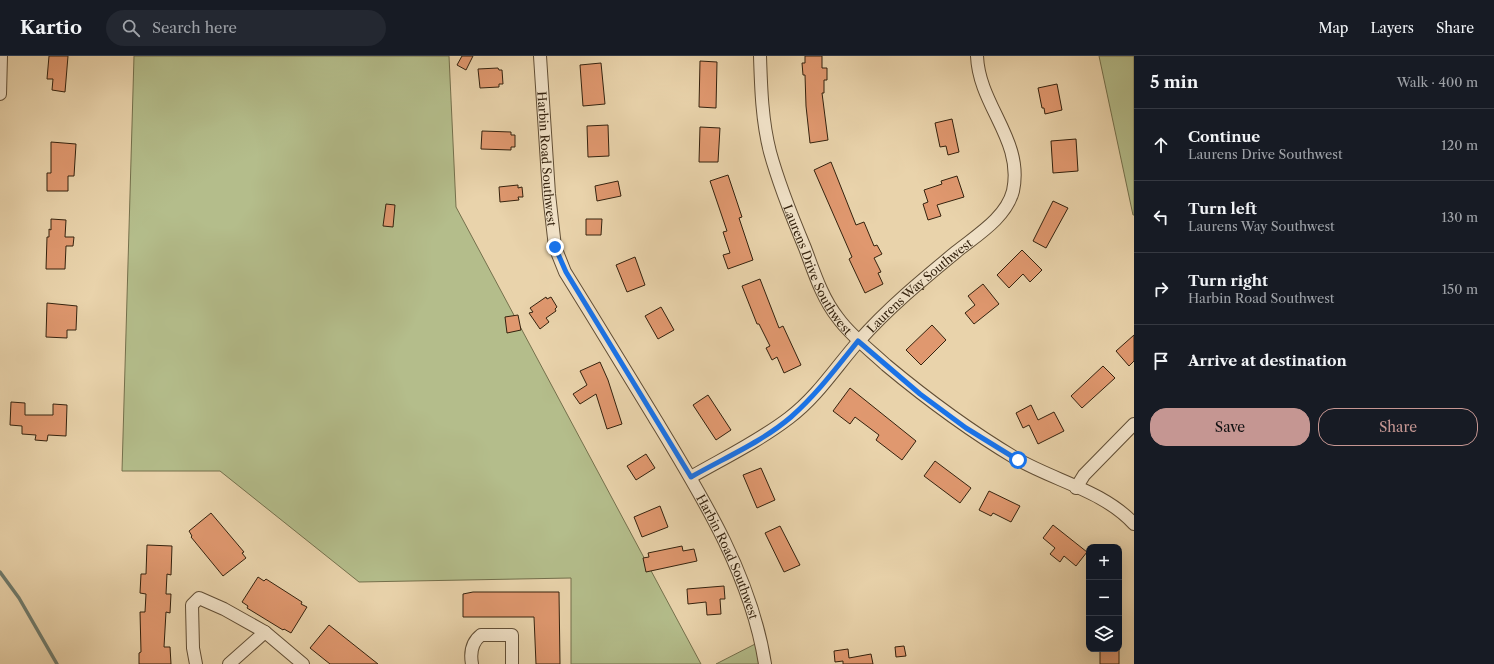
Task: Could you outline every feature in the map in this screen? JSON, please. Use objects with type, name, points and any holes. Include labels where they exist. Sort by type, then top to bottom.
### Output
[{"type":"street","points":[[0,94],[1,56]]},
{"type":"street","name":"Harbin Road Southwest","points":[[540,56],[549,194],[555,247],[566,272],[691,477],[736,566],[756,622],[765,664]]},
{"type":"street","name":"Laurens Drive Southwest","points":[[760,56],[761,94],[769,150],[781,188],[823,293],[838,318],[858,341],[920,394],[966,428],[1018,460],[1107,502],[1124,514],[1134,524]]},
{"type":"street","name":"Laurens Way Southwest","points":[[691,477],[764,436],[790,418],[817,392],[858,341],[909,290],[994,222],[1005,208],[1012,192],[1015,173],[1013,153],[984,90],[977,65],[977,56]]},
{"type":"street","points":[[1076,488],[1084,475],[1134,424]]},
{"type":"street","points":[[196,664],[193,648],[192,605],[199,598],[224,609],[265,632],[303,664]]},
{"type":"street","points":[[228,664],[265,632]]},
{"type":"street","points":[[472,664],[472,645],[481,635],[512,635],[512,664]]},
{"type":"green space","points":[[134,56],[449,56],[456,207],[701,664],[571,664],[571,578],[359,582],[220,471],[122,471]]},
{"type":"green space","points":[[1099,56],[1134,56],[1134,215],[1133,215]]},
{"type":"green space","points":[[761,641],[764,664],[716,664]]},
{"type":"building","points":[[49,56],[68,56],[65,92],[52,90],[53,79],[47,79]]},
{"type":"building","points":[[462,56],[473,56],[466,70],[457,65]]},
{"type":"building","points":[[805,56],[822,56],[822,68],[827,68],[827,80],[824,80],[824,93],[822,93],[828,140],[810,143],[806,106],[805,75],[803,75],[802,63],[805,63]]},
{"type":"building","points":[[700,61],[717,62],[716,108],[699,107]]},
{"type":"building","points":[[601,63],[605,104],[583,106],[580,65]]},
{"type":"building","points":[[498,68],[499,70],[502,70],[503,84],[499,84],[499,87],[480,88],[478,69]]},
{"type":"building","points":[[1057,84],[1062,110],[1045,114],[1044,108],[1042,108],[1038,88]]},
{"type":"building","points":[[952,119],[959,152],[948,155],[946,146],[940,147],[935,123]]},
{"type":"building","points":[[608,125],[609,156],[588,157],[587,126]]},
{"type":"building","points":[[700,127],[720,128],[718,162],[699,162]]},
{"type":"building","points":[[482,131],[511,132],[511,135],[515,135],[515,147],[511,147],[511,150],[481,149]]},
{"type":"building","points":[[1076,139],[1078,171],[1053,173],[1051,141]]},
{"type":"building","points":[[51,142],[76,144],[74,176],[68,176],[68,191],[47,191],[47,173],[51,173]]},
{"type":"building","points":[[831,162],[856,225],[864,222],[874,246],[877,245],[882,254],[874,258],[881,272],[878,273],[883,284],[865,293],[849,259],[852,257],[814,170]]},
{"type":"building","points":[[728,175],[742,217],[739,218],[753,260],[728,269],[723,255],[730,253],[723,232],[727,231],[710,181]]},
{"type":"building","points":[[957,176],[964,197],[937,205],[941,216],[928,220],[923,204],[928,202],[924,190],[942,184],[941,181]]},
{"type":"building","points":[[618,181],[621,196],[597,201],[595,186]]},
{"type":"building","points":[[518,185],[518,188],[522,187],[523,197],[518,197],[519,200],[500,202],[499,187]]},
{"type":"building","points":[[1053,201],[1068,208],[1046,248],[1033,241]]},
{"type":"building","points":[[386,204],[395,205],[393,227],[383,226]]},
{"type":"building","points":[[51,219],[66,220],[65,237],[74,237],[73,246],[66,246],[65,269],[46,269],[47,237],[49,237],[49,229],[51,230]]},
{"type":"building","points":[[586,219],[602,219],[601,235],[586,235]]},
{"type":"building","points":[[1022,250],[1042,270],[1030,282],[1023,274],[1009,288],[997,275]]},
{"type":"building","points":[[635,257],[645,285],[627,292],[616,265]]},
{"type":"building","points":[[760,279],[779,328],[783,326],[801,365],[784,373],[777,357],[772,360],[766,348],[770,346],[759,324],[757,324],[742,286]]},
{"type":"building","points":[[983,284],[999,304],[974,324],[965,313],[975,305],[968,296]]},
{"type":"building","points":[[546,297],[547,299],[551,297],[557,307],[555,309],[556,311],[546,318],[549,322],[540,329],[529,313],[533,312],[530,308]]},
{"type":"building","points":[[47,303],[77,306],[76,330],[67,330],[67,338],[46,337]]},
{"type":"building","points":[[661,307],[674,330],[658,339],[645,316]]},
{"type":"building","points":[[518,315],[521,330],[507,333],[505,317]]},
{"type":"building","points":[[932,325],[946,340],[921,365],[906,350]]},
{"type":"building","points":[[1134,335],[1134,361],[1129,366],[1116,351]]},
{"type":"building","points":[[600,362],[608,380],[622,424],[607,429],[596,394],[580,404],[573,394],[587,385],[580,371]]},
{"type":"building","points":[[1103,366],[1115,378],[1082,408],[1071,396]]},
{"type":"building","points":[[850,388],[916,441],[902,460],[876,440],[879,435],[855,417],[850,424],[833,411]]},
{"type":"building","points":[[708,395],[731,430],[716,440],[693,405]]},
{"type":"building","points":[[11,402],[25,403],[25,415],[53,415],[53,404],[67,405],[66,436],[48,435],[47,441],[35,440],[36,435],[22,434],[22,426],[10,425]]},
{"type":"building","points":[[1031,405],[1038,420],[1054,412],[1064,431],[1038,444],[1029,425],[1023,428],[1016,413]]},
{"type":"building","points":[[646,454],[655,468],[636,480],[627,466]]},
{"type":"building","points":[[935,461],[971,488],[960,503],[924,476]]},
{"type":"building","points":[[761,468],[775,500],[757,508],[743,475]]},
{"type":"building","points":[[989,491],[1020,506],[1011,522],[993,513],[991,516],[979,510]]},
{"type":"building","points":[[660,506],[668,527],[642,537],[634,517]]},
{"type":"building","points":[[211,513],[244,552],[242,553],[246,558],[223,576],[191,537],[192,536],[189,531]]},
{"type":"building","points":[[1053,525],[1086,551],[1086,553],[1076,566],[1064,556],[1060,562],[1050,554],[1055,548],[1043,538]]},
{"type":"building","points":[[780,526],[800,565],[784,572],[765,533]]},
{"type":"building","points":[[147,545],[172,546],[171,575],[167,574],[166,594],[171,594],[170,613],[166,612],[164,647],[170,647],[171,664],[139,664],[139,653],[141,652],[140,612],[145,612],[146,594],[140,593],[141,574],[146,574]]},
{"type":"building","points":[[682,546],[683,551],[694,549],[697,561],[646,572],[643,558],[649,557],[648,553]]},
{"type":"building","points":[[258,577],[264,581],[266,579],[302,602],[301,604],[307,607],[291,633],[284,629],[283,630],[247,608],[248,606],[242,602]]},
{"type":"building","points":[[724,586],[725,599],[720,599],[721,614],[707,615],[706,602],[688,604],[687,589]]},
{"type":"building","points":[[473,592],[559,592],[560,664],[536,664],[534,617],[463,617],[463,594]]},
{"type":"building","points":[[329,625],[378,664],[330,664],[310,648]]},
{"type":"building","points":[[904,646],[906,656],[896,657],[895,647]]},
{"type":"building","points":[[848,649],[849,658],[871,654],[873,664],[843,664],[843,661],[835,662],[834,651]]},
{"type":"building","points":[[1100,652],[1119,652],[1119,664],[1100,664]]},
{"type":"waterway","points":[[0,572],[19,598],[57,664]]},
{"type":"route","points":[[555,247],[566,272],[691,477],[764,436],[790,418],[817,392],[858,341],[920,394],[966,428],[1018,460]]}]
